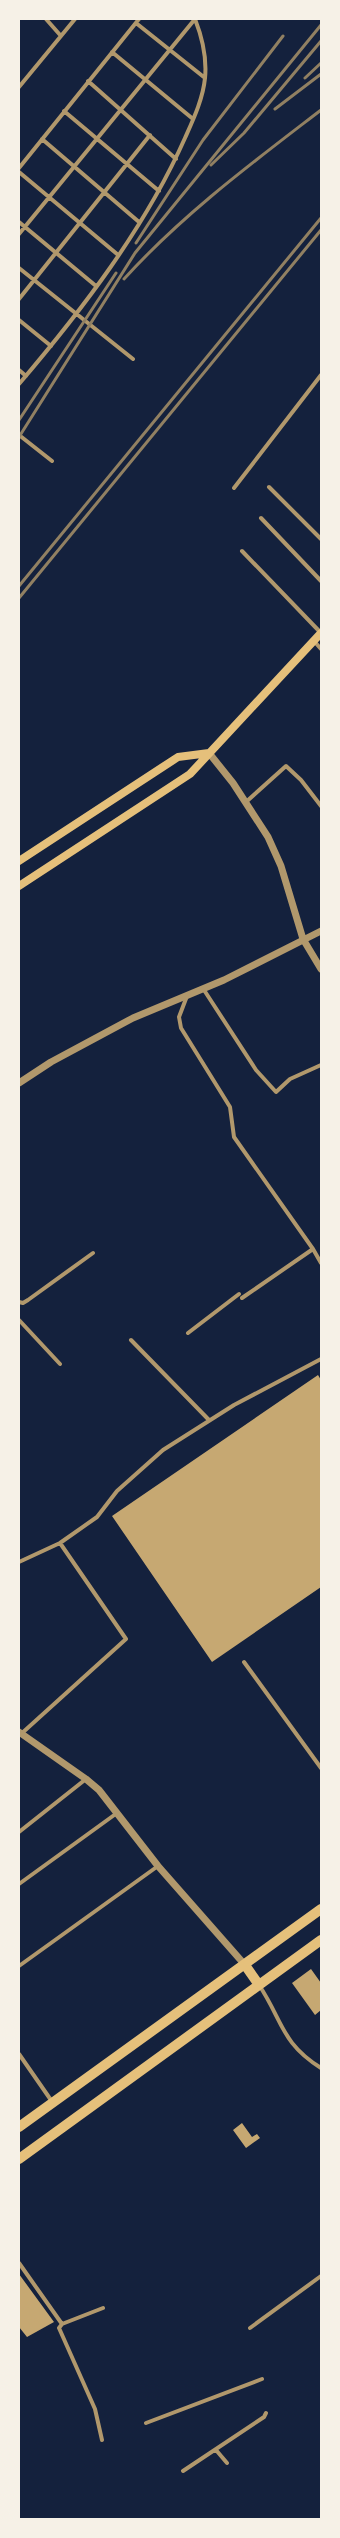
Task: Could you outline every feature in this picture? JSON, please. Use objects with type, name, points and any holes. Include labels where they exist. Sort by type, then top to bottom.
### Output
[{"type":"highway","points":[[19,2127],[321,1909]]},
{"type":"highway","points":[[19,2159],[321,1940]]},
{"type":"highway","points":[[245,1965],[259,1985]]},
{"type":"main road","points":[[19,886],[190,774],[321,633]]},
{"type":"main road","points":[[19,861],[178,757],[209,753]]},
{"type":"street","points":[[46,19],[61,36]]},
{"type":"street","points":[[19,87],[75,19]]},
{"type":"street","points":[[19,168],[139,19]]},
{"type":"street","points":[[19,234],[195,19]]},
{"type":"street","points":[[19,384],[51,346],[96,286],[159,191],[176,158],[193,120],[206,78],[202,40],[195,19]]},
{"type":"street","points":[[136,23],[206,78]]},
{"type":"street","points":[[112,52],[193,120]]},
{"type":"street","points":[[88,82],[176,158]]},
{"type":"street","points":[[64,111],[159,191]]},
{"type":"street","points":[[19,299],[150,135]]},
{"type":"street","points":[[42,139],[139,222]]},
{"type":"street","points":[[19,172],[117,254]]},
{"type":"street","points":[[19,222],[96,286]]},
{"type":"street","points":[[19,268],[75,315],[133,359]]},
{"type":"street","points":[[19,320],[51,346]]},
{"type":"street","points":[[19,370],[26,376]]},
{"type":"street","points":[[234,488],[321,375]]},
{"type":"street","points":[[19,435],[52,461]]},
{"type":"street","points":[[269,487],[321,540]]},
{"type":"street","points":[[261,518],[321,581]]},
{"type":"street","points":[[242,551],[321,633]]},
{"type":"street","points":[[314,641],[321,649]]},
{"type":"street","points":[[209,753],[246,802],[268,838],[281,866],[303,939],[321,969]]},
{"type":"street","points":[[246,802],[286,766],[301,780],[321,806]]},
{"type":"street","points":[[19,1084],[78,1047],[133,1018],[188,994],[204,990],[321,931]]},
{"type":"street","points":[[204,990],[256,1070],[276,1092],[290,1079],[321,1065]]},
{"type":"street","points":[[188,994],[178,1017],[181,1028],[230,1107],[234,1137],[313,1249],[321,1263]]},
{"type":"street","points":[[188,1333],[240,1296],[313,1249]]},
{"type":"street","points":[[20,1304],[93,1253]]},
{"type":"street","points":[[19,1320],[60,1364]]},
{"type":"street","points":[[131,1340],[209,1420]]},
{"type":"street","points":[[19,1562],[60,1543],[97,1517],[117,1491],[163,1450],[209,1420],[269,1385],[321,1359]]},
{"type":"street","points":[[60,1543],[126,1639],[20,1734],[86,1778],[99,1790],[158,1866],[245,1965]]},
{"type":"street","points":[[244,1662],[321,1768]]},
{"type":"street","points":[[19,1832],[86,1778]]},
{"type":"street","points":[[19,1884],[117,1813]]},
{"type":"street","points":[[19,1966],[158,1866]]},
{"type":"street","points":[[259,1985],[270,2001],[285,2036],[295,2049],[321,2068]]},
{"type":"street","points":[[19,2054],[53,2103]]},
{"type":"street","points":[[19,2263],[62,2324]]},
{"type":"street","points":[[250,2328],[321,2276]]},
{"type":"street","points":[[102,2440],[94,2409],[59,2328],[62,2324],[103,2308]]},
{"type":"street","points":[[146,2423],[262,2379]]},
{"type":"street","points":[[183,2471],[264,2418],[266,2413]]},
{"type":"street","points":[[216,2450],[227,2463]]},
{"type":"building","points":[[318,1375],[321,1380],[321,1587],[212,1662],[112,1516]]},
{"type":"building","points":[[311,1969],[321,1983],[321,2010],[315,2015],[292,1983]]},
{"type":"building","points":[[242,2123],[252,2137],[257,2134],[260,2138],[246,2148],[233,2130]]},
{"type":"building","points":[[19,2274],[54,2322],[27,2337],[19,2327]]},
{"type":"railway","points":[[19,437],[135,253],[321,25]]},
{"type":"railway","points":[[136,243],[203,140],[283,36]]},
{"type":"railway","points":[[211,165],[244,133],[321,41]]},
{"type":"railway","points":[[305,78],[321,63]]},
{"type":"railway","points":[[275,109],[321,74]]},
{"type":"railway","points":[[124,279],[194,211],[321,110]]},
{"type":"railway","points":[[19,586],[321,218]]},
{"type":"railway","points":[[19,598],[321,230]]},
{"type":"railway","points":[[19,420],[116,273]]}]
